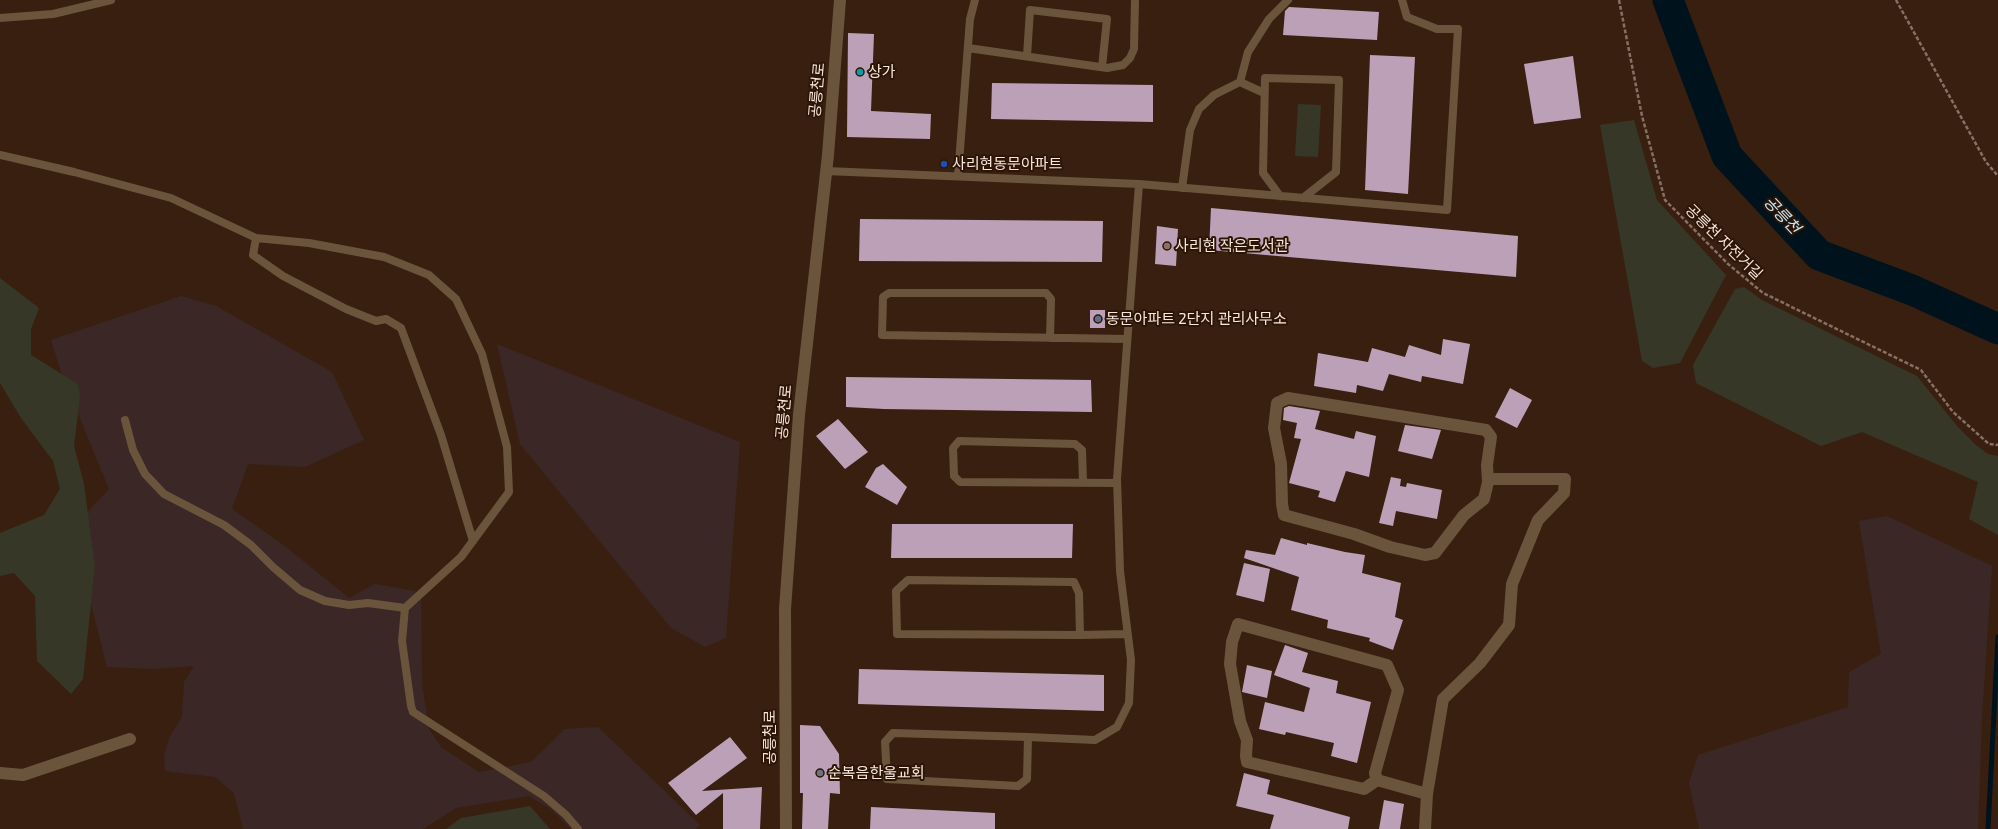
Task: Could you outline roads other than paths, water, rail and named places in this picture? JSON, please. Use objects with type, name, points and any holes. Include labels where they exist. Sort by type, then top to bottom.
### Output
[{"type":"street","name":"공릉천로","points":[[786,829],[785,609],[799,415],[826,171],[840,0]]},
{"type":"street","points":[[1288,398],[1486,430],[1491,437],[1487,465],[1488,479],[1484,499],[1464,515],[1435,554],[1425,555],[1390,547],[1354,534],[1284,515],[1282,504],[1281,464],[1274,428],[1277,403],[1288,398]]},
{"type":"street","points":[[1425,829],[1427,794],[1443,699],[1480,663],[1509,625],[1512,584],[1538,520],[1564,493],[1565,479],[1488,479]]},
{"type":"street","points":[[1238,624],[1387,665],[1398,690],[1375,773],[1377,780],[1364,789],[1247,762],[1247,740],[1240,721],[1230,664],[1232,642],[1238,624]]},
{"type":"street","points":[[0,773],[23,775],[130,739]]},
{"type":"street","points":[[1377,780],[1427,794]]},
{"type":"lane","points":[[0,18],[53,14],[111,0]]},
{"type":"lane","points":[[958,176],[970,19],[975,0]]},
{"type":"lane","points":[[968,48],[1102,67],[1123,65],[1130,58],[1134,49],[1135,0]]},
{"type":"lane","points":[[1182,188],[1190,130],[1200,109],[1214,95],[1240,82],[1248,52],[1269,19],[1288,0]]},
{"type":"lane","points":[[826,171],[1139,184],[1447,210],[1458,29],[1436,29],[1407,18],[1402,0]]},
{"type":"lane","points":[[1027,56],[1030,10],[1107,19],[1102,67]]},
{"type":"lane","points":[[1280,196],[1263,174],[1265,78],[1339,80],[1336,172],[1303,198]]},
{"type":"lane","points":[[1240,82],[1264,93]]},
{"type":"lane","points":[[0,155],[74,172],[171,198],[256,238],[309,243],[384,257],[429,275],[456,299],[482,354],[507,447],[509,492],[461,557],[405,608],[402,641],[411,706],[413,712],[544,796],[566,814],[578,829]]},
{"type":"lane","points":[[1028,737],[1027,778],[1018,786],[887,779],[885,742],[893,734],[1028,737],[1095,740],[1117,728],[1129,703],[1131,660],[1120,571],[1117,483],[1139,184]]},
{"type":"lane","points":[[256,238],[253,254],[283,276],[346,309],[376,321],[386,319],[400,328],[441,436],[473,541]]},
{"type":"lane","points":[[1050,338],[1051,300],[1046,293],[889,293],[883,297],[882,335],[1050,338],[1128,339]]},
{"type":"lane","points":[[125,420],[133,450],[145,474],[164,494],[224,525],[251,545],[273,568],[300,590],[325,601],[349,605],[368,603],[385,604],[405,608]]},
{"type":"lane","points":[[1083,482],[1082,450],[1075,444],[959,441],[953,448],[954,476],[960,482],[1117,483]]},
{"type":"lane","points":[[1080,635],[1079,594],[1074,582],[908,580],[896,591],[897,634],[1080,635],[1127,634]]},
{"type":"waterway","name":"공릉천","points":[[1668,0],[1727,156],[1819,255],[1912,290],[1998,329]]},
{"type":"waterway","points":[[1988,829],[1998,637]]},
{"type":"place","name":"상가","points":[[860,72]]},
{"type":"place","name":"사리현동문아파트","points":[[944,164]]},
{"type":"place","name":"사리현 작은도서관","points":[[1167,246]]},
{"type":"place","name":"동문아파트 2단지 관리사무소","points":[[1098,319]]},
{"type":"place","name":"순복음한울교회","points":[[820,773]]}]
